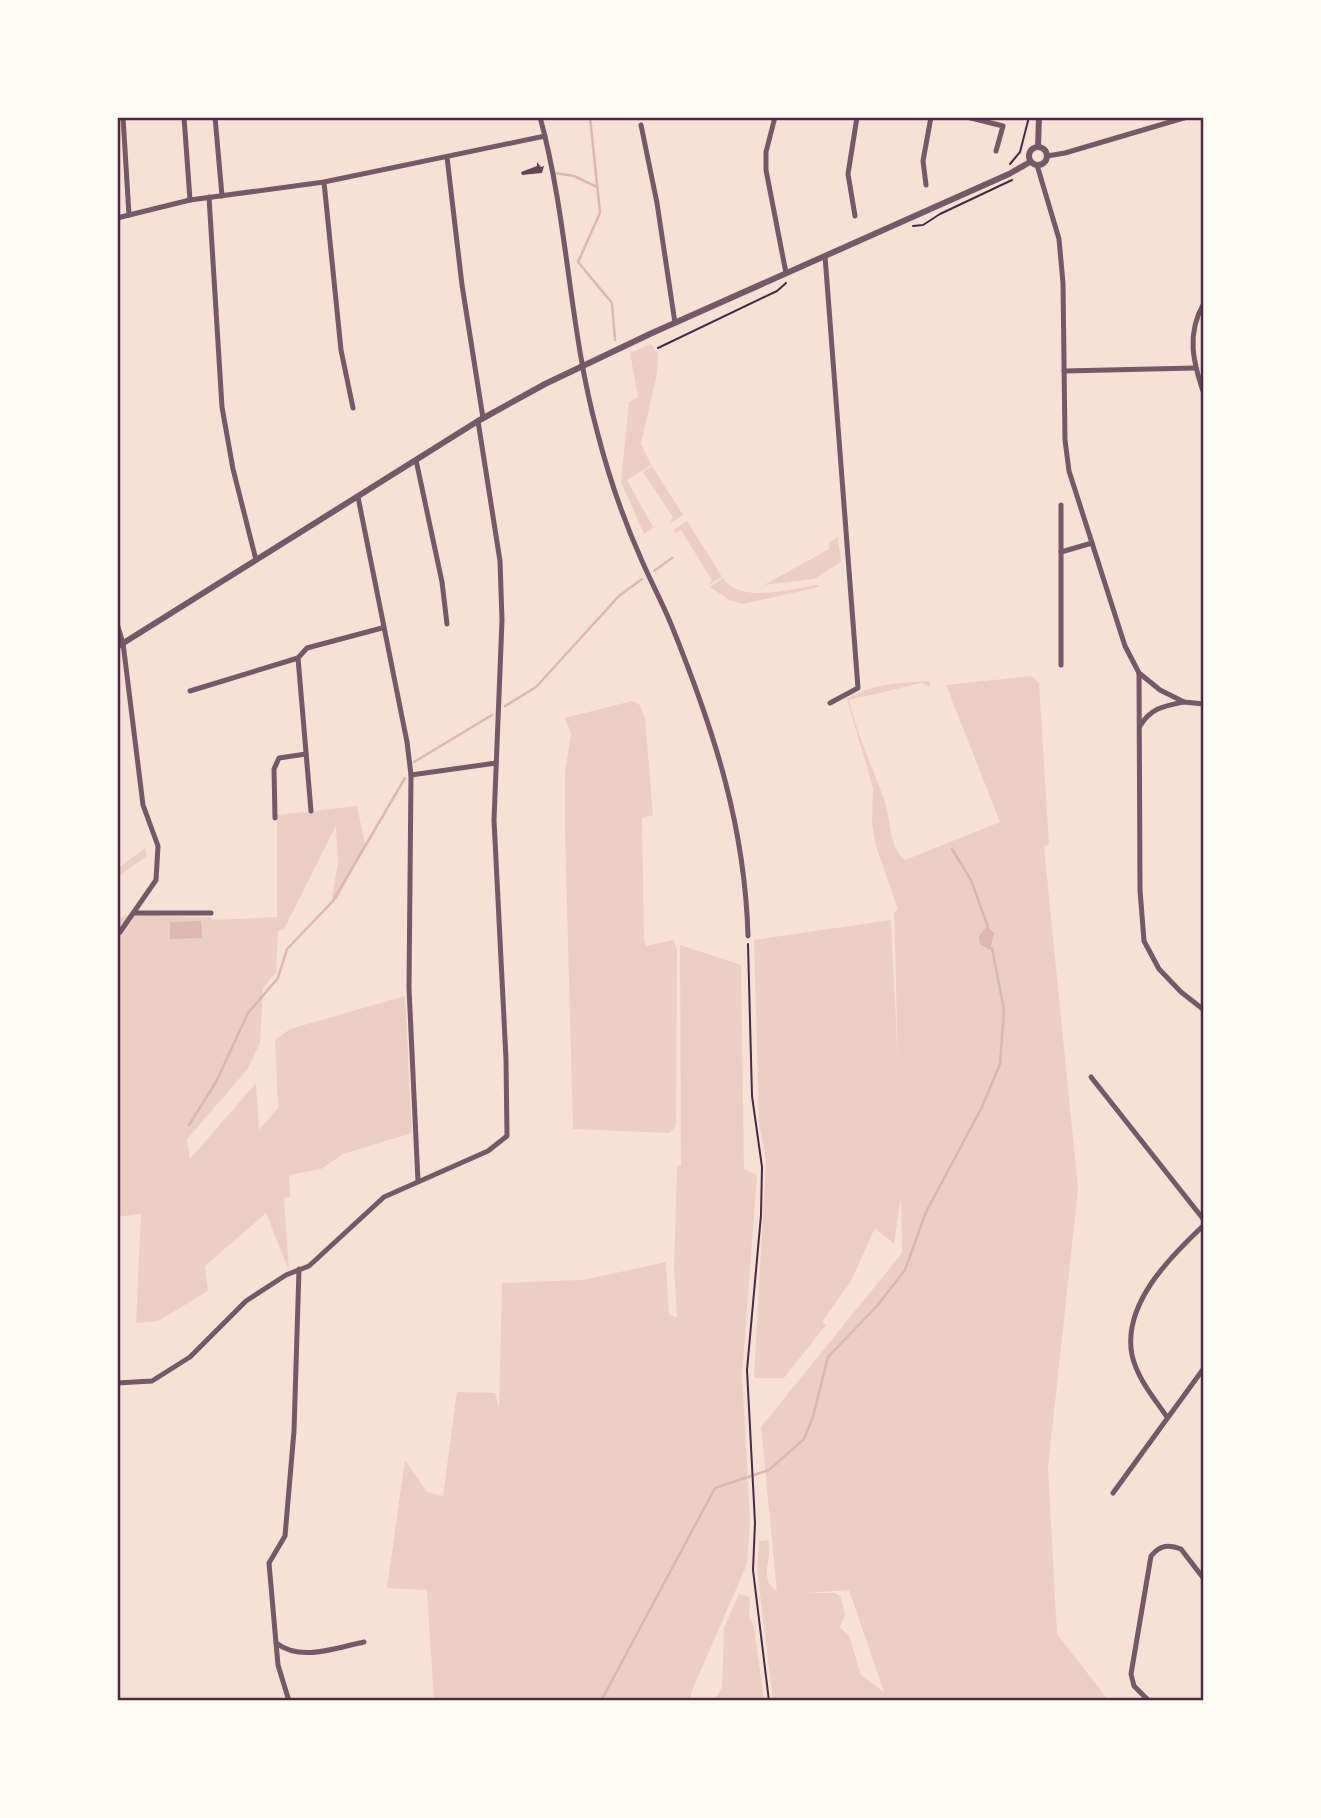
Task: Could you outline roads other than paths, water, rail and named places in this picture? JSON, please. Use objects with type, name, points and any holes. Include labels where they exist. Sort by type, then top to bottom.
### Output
[{"type":"street","points":[[123,117],[129,215]]},
{"type":"street","points":[[184,117],[190,200]]},
{"type":"street","points":[[215,117],[222,196]]},
{"type":"street","points":[[540,117],[597,431],[640,559],[672,626],[719,755],[741,845],[748,936]]},
{"type":"street","points":[[775,117],[766,152],[766,170],[786,273]]},
{"type":"street","points":[[855,216],[848,174],[857,117]]},
{"type":"street","points":[[926,185],[923,161],[932,117]]},
{"type":"street","points":[[967,117],[1003,127],[996,151]]},
{"type":"street","points":[[1039,117],[1038,147],[1047,156]]},
{"type":"street","points":[[1047,156],[1187,117]]},
{"type":"street","points":[[641,125],[657,203],[675,323]]},
{"type":"street","points":[[117,218],[190,200],[324,181],[545,136]]},
{"type":"street","points":[[1038,147],[1030,151],[1059,239],[1063,283],[1065,440],[1069,471],[1125,646],[1139,673],[1160,690],[1184,702]]},
{"type":"street","points":[[120,645],[481,419],[584,365],[1009,174],[1044,163],[1047,156]]},
{"type":"street","points":[[117,1383],[152,1381],[181,1363],[246,1301],[299,1269],[309,1266],[384,1197],[488,1152],[506,1136],[506,1059],[495,870],[502,620],[500,561],[447,157]]},
{"type":"street","points":[[324,181],[341,350],[353,408]]},
{"type":"street","points":[[209,197],[222,407],[233,469],[256,560]]},
{"type":"street","points":[[825,256],[858,688],[830,703]]},
{"type":"street","points":[[1204,303],[1192,333],[1195,368],[1204,394]]},
{"type":"street","points":[[1064,371],[1195,368]]},
{"type":"street","points":[[416,460],[442,582],[447,624]]},
{"type":"street","points":[[358,497],[382,628],[407,742],[411,775],[409,988],[418,1182]]},
{"type":"street","points":[[1061,505],[1061,665]]},
{"type":"street","points":[[1061,552],[1092,543]]},
{"type":"street","points":[[117,624],[144,805],[158,846],[156,880],[120,932]]},
{"type":"street","points":[[190,691],[298,658],[307,648],[382,628]]},
{"type":"street","points":[[298,658],[311,811]]},
{"type":"street","points":[[1139,673],[1140,890],[1144,941],[1159,969],[1181,992],[1204,1010]]},
{"type":"street","points":[[1139,727],[1147,715],[1160,706],[1184,702],[1204,704]]},
{"type":"street","points":[[275,818],[274,769],[279,758],[306,754]]},
{"type":"street","points":[[411,775],[496,763]]},
{"type":"street","points":[[134,913],[211,913]]},
{"type":"street","points":[[1091,1077],[1204,1222],[1177,1250],[1154,1281],[1140,1306],[1132,1336],[1132,1355],[1140,1377],[1167,1417]]},
{"type":"street","points":[[289,1701],[278,1665],[269,1563],[285,1536],[293,1432],[299,1269]]},
{"type":"street","points":[[1113,1493],[1204,1368]]},
{"type":"street","points":[[1149,1701],[1134,1686],[1131,1674],[1151,1556],[1160,1548],[1174,1546],[1181,1549],[1204,1579]]},
{"type":"street","points":[[276,1643],[288,1653],[307,1653],[364,1642]]},
{"type":"waterway","points":[[590,117],[600,213],[578,262],[612,303],[615,340]]},
{"type":"waterway","points":[[555,173],[574,176],[597,187]]},
{"type":"waterway","points":[[654,571],[672,558]]},
{"type":"waterway","points":[[505,706],[536,687],[619,596],[642,579]]},
{"type":"waterway","points":[[414,762],[492,715]]},
{"type":"waterway","points":[[189,1125],[216,1082],[248,1013],[278,978],[287,949],[333,901],[405,778]]},
{"type":"waterway","points":[[952,849],[971,880],[988,927]]},
{"type":"waterway","points":[[601,1701],[715,1488],[769,1470],[804,1439],[813,1417],[828,1357],[877,1306],[905,1270],[926,1212],[982,1107],[1000,1064],[1004,1010],[992,948]]}]
